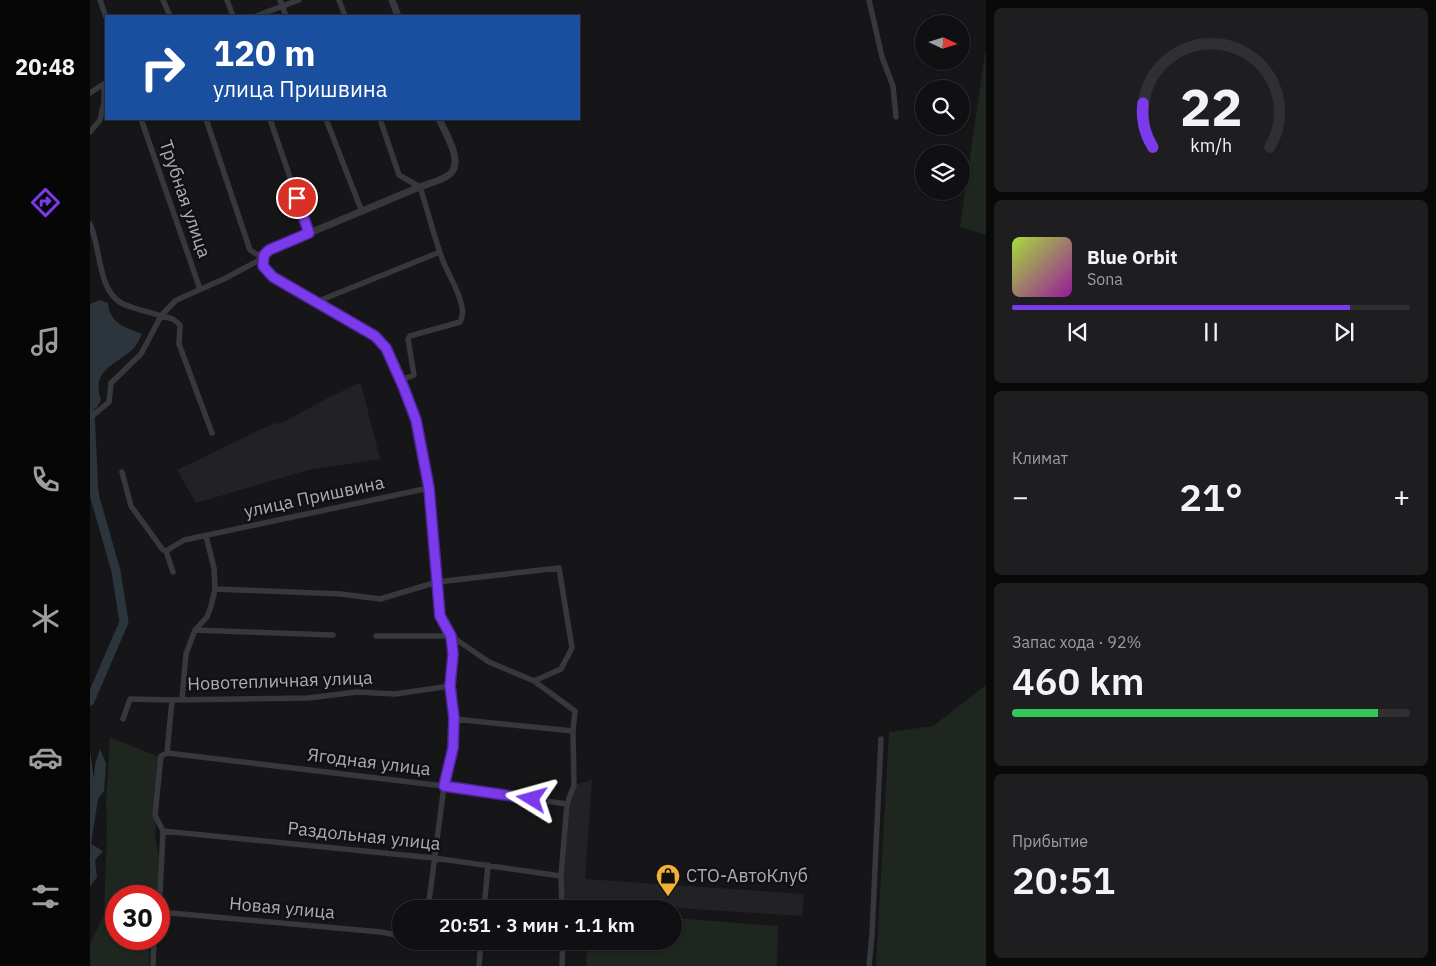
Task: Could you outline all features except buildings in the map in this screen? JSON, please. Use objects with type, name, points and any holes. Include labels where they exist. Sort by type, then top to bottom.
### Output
[{"type":"street","points":[[100,0],[105,15]]},
{"type":"street","points":[[163,0],[170,15]]},
{"type":"street","points":[[227,0],[233,15]]},
{"type":"street","points":[[258,15],[281,3],[299,0]]},
{"type":"street","points":[[339,0],[344,15]]},
{"type":"street","points":[[392,0],[398,15]]},
{"type":"street","points":[[869,0],[882,57],[893,86],[896,117]]},
{"type":"street","points":[[281,3],[286,15]]},
{"type":"street","points":[[90,93],[105,83]]},
{"type":"street","points":[[90,132],[100,120],[104,103],[105,83]]},
{"type":"street","name":"Трубная улица","points":[[142,120],[200,289]]},
{"type":"street","points":[[206,120],[250,250],[263,258]]},
{"type":"street","points":[[270,120],[309,233]]},
{"type":"street","points":[[326,120],[362,212]]},
{"type":"street","points":[[380,120],[399,175],[420,187],[440,252],[459,293],[463,309],[460,322],[410,336],[408,339],[414,375],[401,380]]},
{"type":"street","points":[[90,418],[110,402],[111,383],[141,354],[161,316],[175,301],[224,279],[263,258],[269,250],[452,173],[455,160],[454,152],[439,120]]},
{"type":"street","points":[[90,224],[94,232],[102,274],[114,297],[123,304],[173,319],[180,325],[179,344],[212,433]]},
{"type":"street","points":[[316,302],[440,252]]},
{"type":"street","points":[[263,258],[263,266],[273,277],[375,336],[386,348],[401,380],[416,420],[429,488],[440,616],[451,636],[453,654],[450,686],[454,718],[453,748],[444,786],[429,900]]},
{"type":"street","points":[[122,472],[131,506],[162,550],[166,551],[173,572]]},
{"type":"street","name":"улица Пришвина","points":[[166,551],[184,540],[429,488]]},
{"type":"street","points":[[182,699],[186,654],[195,630],[207,617],[215,589],[214,568],[206,536]]},
{"type":"street","points":[[215,589],[341,594],[380,599],[437,582],[559,568],[572,648],[561,669],[534,681]]},
{"type":"street","points":[[195,630],[333,635]]},
{"type":"street","points":[[376,636],[451,636],[489,662],[534,681],[575,711],[573,731],[574,785],[567,804],[561,876],[562,900]]},
{"type":"street","name":"Новотепличная улица","points":[[123,719],[130,699],[308,698],[357,692],[395,694],[450,686]]},
{"type":"street","points":[[160,885],[163,831],[155,815],[161,756],[167,753],[172,700]]},
{"type":"street","points":[[454,718],[573,731]]},
{"type":"street","points":[[869,966],[881,739]]},
{"type":"street","name":"Ягодная улица","points":[[167,753],[444,786],[567,804]]},
{"type":"street","name":"Раздольная улица","points":[[163,831],[488,864],[561,876]]},
{"type":"street","points":[[485,900],[488,864]]},
{"type":"street","name":"Новая улица","points":[[170,914],[392,934]]},
{"type":"street","points":[[153,966],[154,950]]},
{"type":"street","points":[[479,966],[480,950]]},
{"type":"street","points":[[562,966],[563,950]]},
{"type":"shaded area","points":[[986,53],[986,235],[960,227],[964,200],[970,200],[970,157]]},
{"type":"shaded area","points":[[100,300],[108,303],[112,316],[119,324],[142,334],[134,348],[102,374],[99,381],[101,400],[96,409],[90,407],[90,304]]},
{"type":"shaded area","points":[[357,384],[361,384],[380,459],[308,470],[196,503],[177,470],[274,423],[280,424]]},
{"type":"shaded area","points":[[986,685],[986,966],[876,966],[889,732],[933,726]]},
{"type":"shaded area","points":[[110,737],[159,757],[155,835],[159,858],[158,885],[105,885],[106,800]]},
{"type":"shaded area","points":[[100,749],[106,764],[104,791],[98,799],[91,844],[103,851],[95,860],[97,877],[90,887],[90,751],[94,779],[95,764]]},
{"type":"shaded area","points":[[592,780],[585,879],[804,894],[802,916],[682,908],[682,900],[562,900],[567,804],[574,785]]},
{"type":"shaded area","points":[[105,886],[105,950],[150,950],[149,966],[90,966],[90,944],[104,914]]},
{"type":"shaded area","points":[[682,919],[778,926],[777,966],[586,966],[587,950],[682,950]]},
{"type":"waterway","points":[[90,411],[94,494],[116,571],[124,622],[90,701]]},
{"type":"place","name":"СТО-АвтоКлуб","points":[[668,897]]},
{"type":"route","points":[[297,198],[309,233],[269,250],[264,255],[263,266],[273,277],[375,336],[386,348],[416,420],[429,488],[440,616],[451,636],[453,654],[450,686],[454,718],[453,748],[444,786],[532,799]]}]
